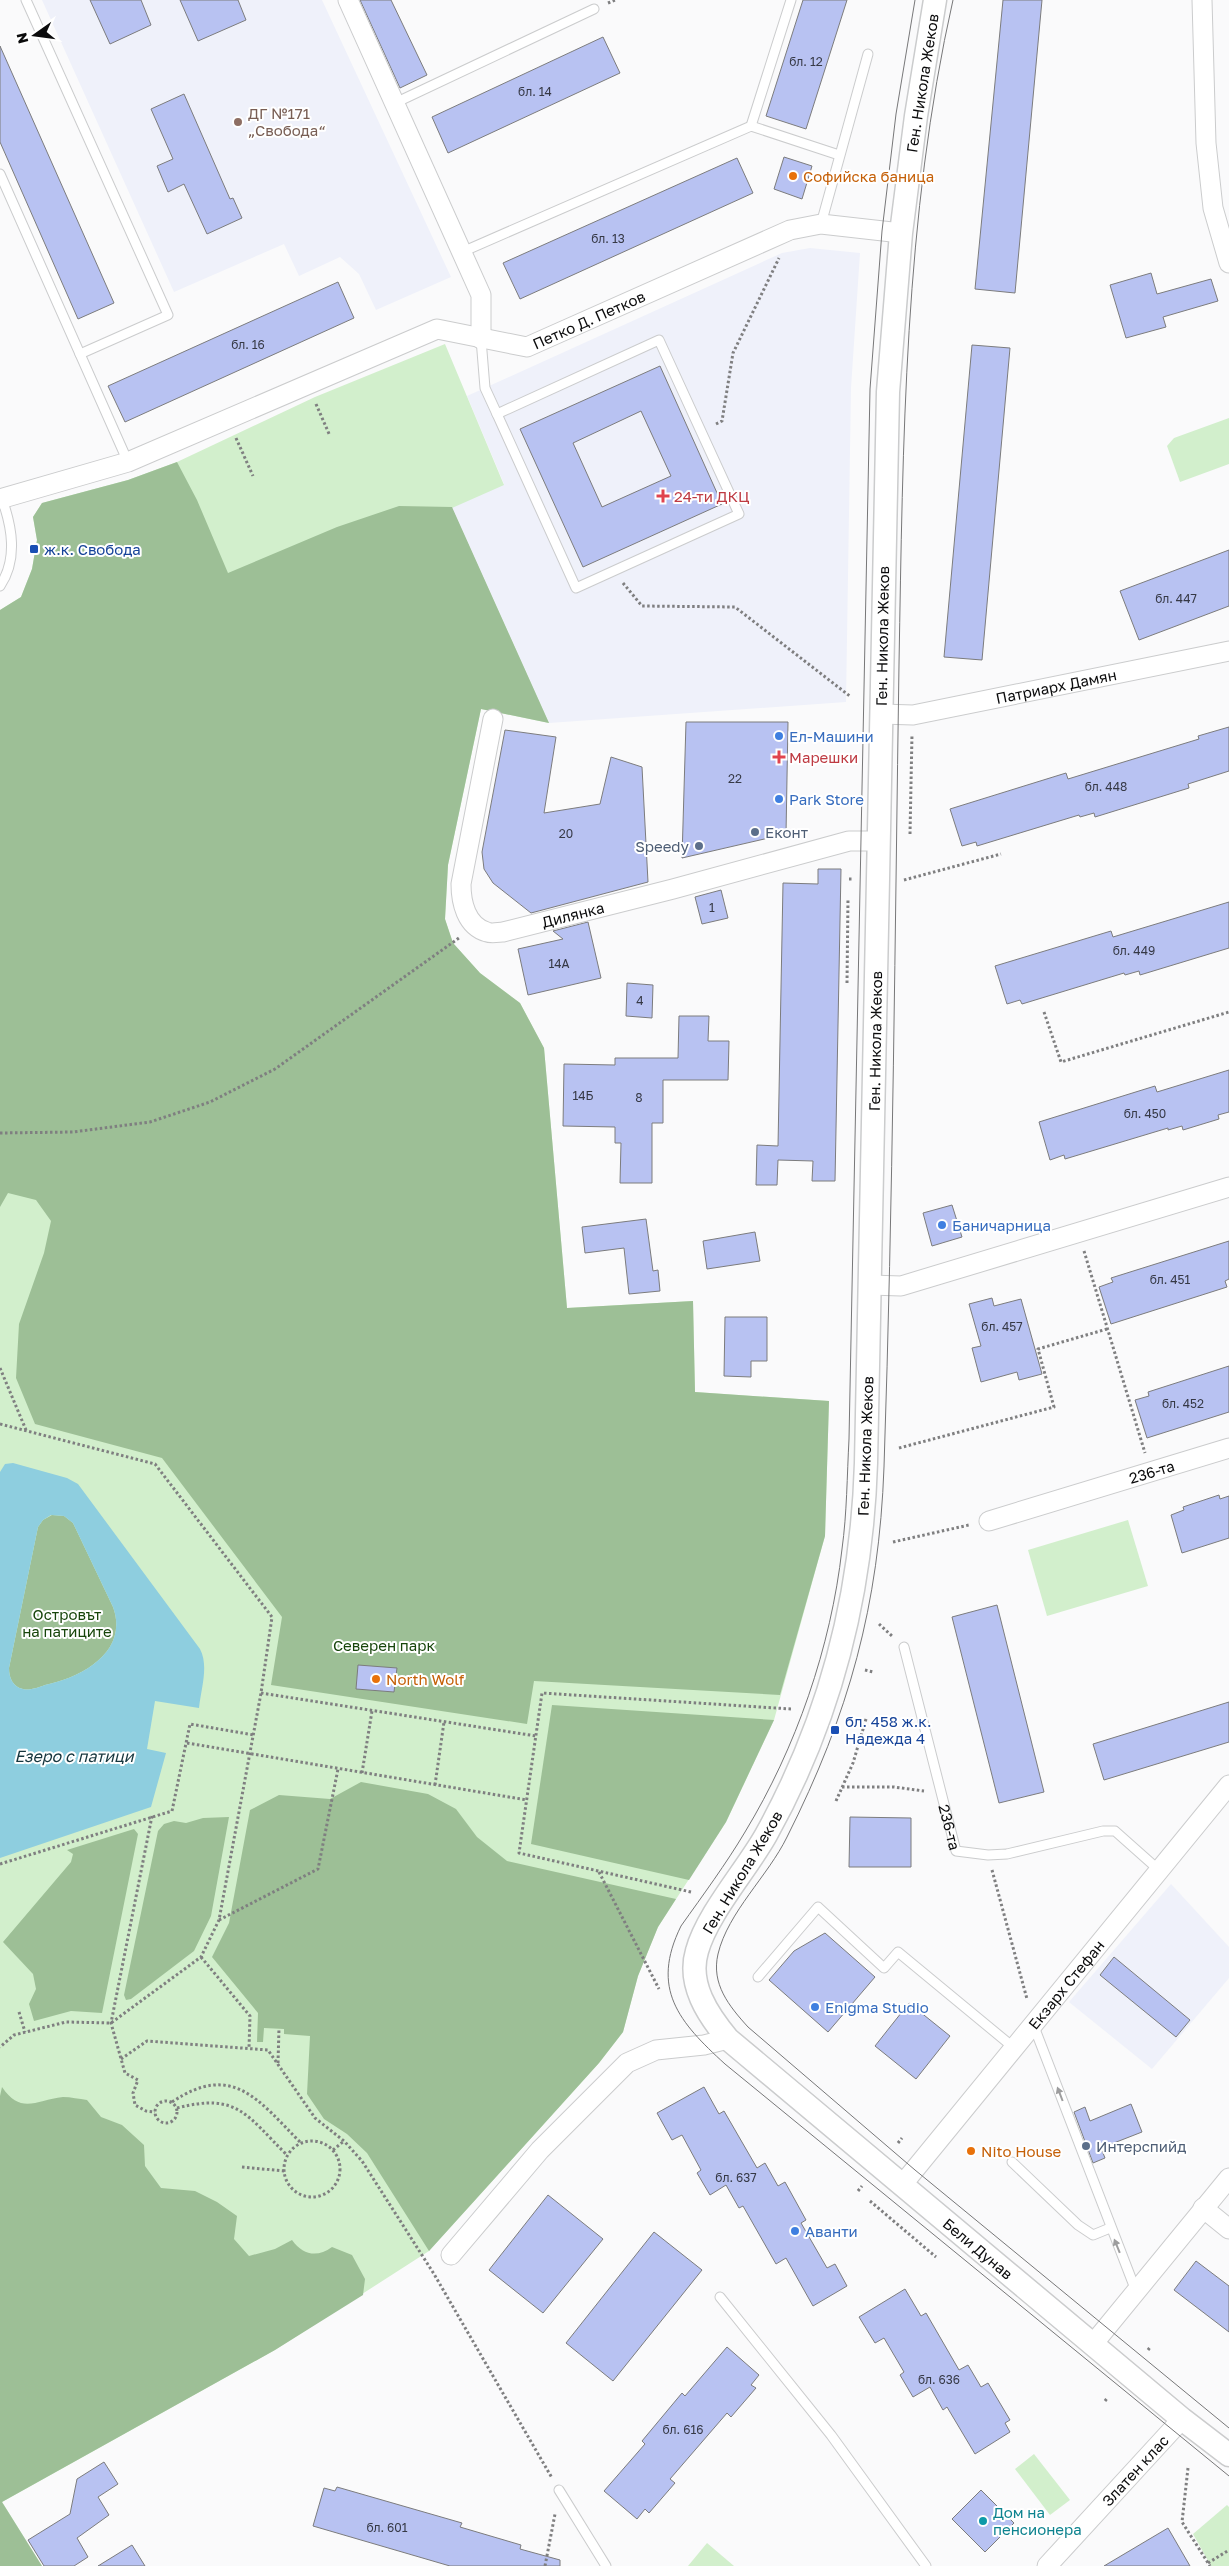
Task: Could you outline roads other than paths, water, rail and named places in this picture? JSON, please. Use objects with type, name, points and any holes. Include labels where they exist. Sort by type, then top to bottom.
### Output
[{"type":"street","points":[[348,0],[481,295],[481,339]]},
{"type":"street","name":"Ген. Никола Жеков","points":[[728,2039],[712,2020],[698,1990],[695,1972],[696,1952],[706,1928],[766,1835],[791,1787],[816,1726],[837,1664],[852,1599],[865,1506],[888,392],[901,233],[916,116],[935,0]]},
{"type":"street","points":[[1202,0],[1206,143],[1213,208],[1229,263]]},
{"type":"street","name":"Петко Д. Петков","points":[[1,499],[128,462],[437,329],[527,347],[790,230],[821,224],[901,233]]},
{"type":"street","name":"Патриарх Дамян","points":[[881,714],[913,715],[1229,651]]},
{"type":"street","name":"Дилянка","points":[[493,719],[461,884],[461,901],[474,923],[488,932],[503,932],[673,889],[849,841],[878,841]]},
{"type":"street","points":[[870,1285],[902,1286],[1229,1187]]},
{"type":"street","name":"236-та","points":[[989,1521],[1229,1448]]},
{"type":"street","name":"Екзарх Стефан","points":[[902,2185],[1013,2047],[1160,1872],[1229,1785]]},
{"type":"street","points":[[451,2255],[540,2150],[627,2063],[656,2050],[704,2045],[728,2039]]},
{"type":"street","name":"Бели Дунав","points":[[728,2039],[1182,2418],[1229,2455]]},
{"type":"street","points":[[1093,2344],[1229,2178]]},
{"type":"street","points":[[1203,2208],[1229,2229]]},
{"type":"street","name":"Златен клас","points":[[1047,2566],[1182,2418]]},
{"type":"lane","points":[[26,0],[168,316],[80,354]]},
{"type":"lane","points":[[751,126],[791,0]]},
{"type":"lane","points":[[395,103],[594,10]]},
{"type":"lane","points":[[821,224],[868,54]]},
{"type":"lane","points":[[462,252],[751,126],[839,155]]},
{"type":"lane","points":[[0,174],[128,462]]},
{"type":"lane","points":[[481,339],[485,388],[576,588],[738,514],[659,340],[497,414]]},
{"type":"lane","points":[[0,586],[5,578],[12,551],[10,520],[1,499]]},
{"type":"lane","name":"236-та","points":[[904,1646],[956,1851],[988,1855],[1007,1854],[1103,1831],[1115,1832],[1160,1872]]},
{"type":"lane","points":[[758,1977],[818,1907],[884,1968],[898,1952],[1013,2047]]},
{"type":"lane","points":[[1033,2024],[1110,2228],[1136,2291]]},
{"type":"lane","points":[[1012,2162],[1078,2225],[1093,2234],[1110,2228]]},
{"type":"lane","points":[[720,2298],[831,2436],[926,2566]]},
{"type":"lane","points":[[559,2490],[606,2566]]},
{"type":"water","name":"Езеро с патици","points":[[13,1463],[67,1478],[78,1484],[200,1649],[204,1663],[204,1678],[199,1708],[155,1701],[147,1749],[166,1753],[151,1807],[0,1858],[0,1472],[5,1464]],"holes":[[[51,1515],[64,1516],[73,1523],[113,1607],[116,1623],[114,1637],[109,1649],[99,1660],[74,1676],[28,1690],[23,1689],[12,1682],[9,1668],[38,1527],[43,1520]]]},
{"type":"tram line","points":[[915,0],[896,114],[882,231],[870,389],[849,1439],[842,1549],[837,1586],[820,1659],[795,1731],[780,1766],[745,1832],[681,1926],[672,1948],[668,1968],[669,1986],[674,2003],[694,2034],[725,2064],[1229,2476]]},
{"type":"tram line","points":[[953,0],[924,164],[915,247],[905,414],[900,581],[890,1267],[881,1517],[875,1566],[857,1658],[828,1747],[779,1852],[730,1923],[718,1954],[717,1975],[719,1985],[728,2003],[748,2027],[915,2170],[1229,2428]]},
{"type":"place","name":"ДГ №171 „Свобода“","points":[[238,122]]},
{"type":"place","name":"Софийска баница","points":[[793,176]]},
{"type":"place","name":"24-ти ДКЦ","points":[[663,496]]},
{"type":"place","name":"ж.к. Свобода","points":[[34,549]]},
{"type":"place","name":"Ел-Машини","points":[[779,736]]},
{"type":"place","name":"Марешки","points":[[779,757]]},
{"type":"place","name":"Park Store","points":[[779,799]]},
{"type":"place","name":"Еконт","points":[[755,832]]},
{"type":"place","name":"Speedy","points":[[699,846]]},
{"type":"place","name":"Баничарница","points":[[942,1225]]},
{"type":"place","name":"North Wolf","points":[[376,1679]]},
{"type":"place","name":"бл. 458 ж.к. Надежда 4","points":[[835,1730]]},
{"type":"place","name":"Enigma Studio","points":[[815,2007]]},
{"type":"place","name":"Интерспийд","points":[[1086,2146]]},
{"type":"place","name":"Nito House","points":[[971,2151]]},
{"type":"place","name":"Аванти","points":[[795,2231]]},
{"type":"place","name":"Дом на пенсионера","points":[[983,2521]]},
{"type":"park label","name":"Островът на патиците","points":[[67,1622]]},
{"type":"park label","name":"Северен парк","points":[[384,1645]]}]
